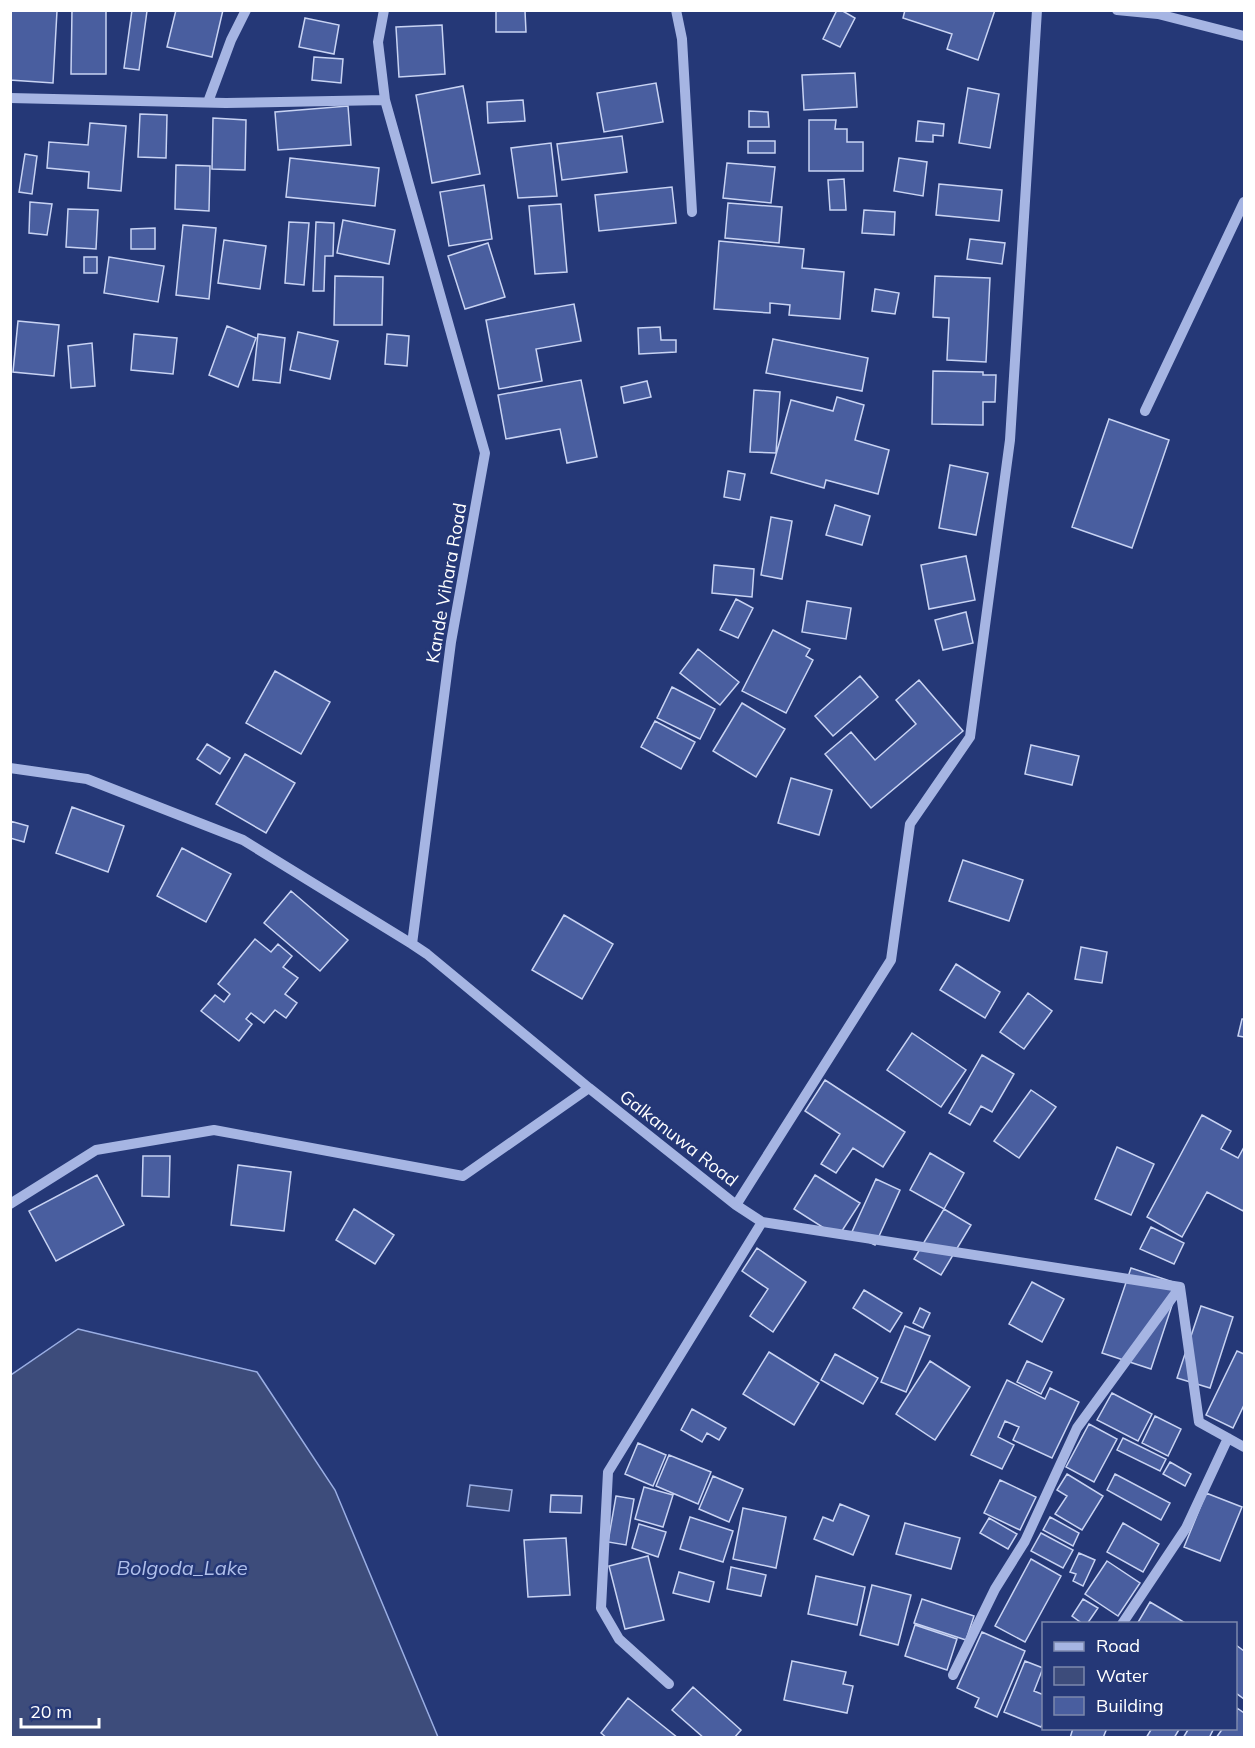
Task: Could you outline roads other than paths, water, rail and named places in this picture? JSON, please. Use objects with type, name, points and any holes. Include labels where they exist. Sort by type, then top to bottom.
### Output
[{"type":"street","points":[[208,102],[231,40],[246,10]]},
{"type":"street","name":"Kande Vihara Road","points":[[384,10],[378,42],[385,100],[484,453],[451,642],[412,944]]},
{"type":"street","points":[[676,10],[682,39],[692,212]]},
{"type":"street","points":[[736,1205],[891,960],[910,824],[970,737],[1010,440],[1037,10]]},
{"type":"street","points":[[1117,10],[1158,14],[1245,36]]},
{"type":"street","points":[[10,98],[208,102],[385,100]]},
{"type":"street","points":[[1145,411],[1245,202]]},
{"type":"street","points":[[10,768],[87,779],[243,840],[427,954],[589,1088],[463,1176],[214,1130],[96,1150],[10,1204]]},
{"type":"street","name":"Galkanuwa Road","points":[[589,1088],[736,1205],[762,1222],[1180,1287]]},
{"type":"street","points":[[669,1684],[619,1639],[601,1608],[608,1472],[762,1222]]},
{"type":"street","points":[[1180,1287],[1199,1422],[1245,1447]]},
{"type":"street","points":[[953,1675],[995,1588],[1025,1541],[1077,1428],[1180,1287]]},
{"type":"street","points":[[1123,1622],[1186,1528],[1228,1438]]},
{"type":"water","name":"Bolgoda_Lake","points":[[78,1329],[257,1372],[335,1490],[438,1737],[11,1737],[11,1375]]},
{"type":"water","points":[[470,1485],[512,1490],[509,1511],[467,1506]]}]
